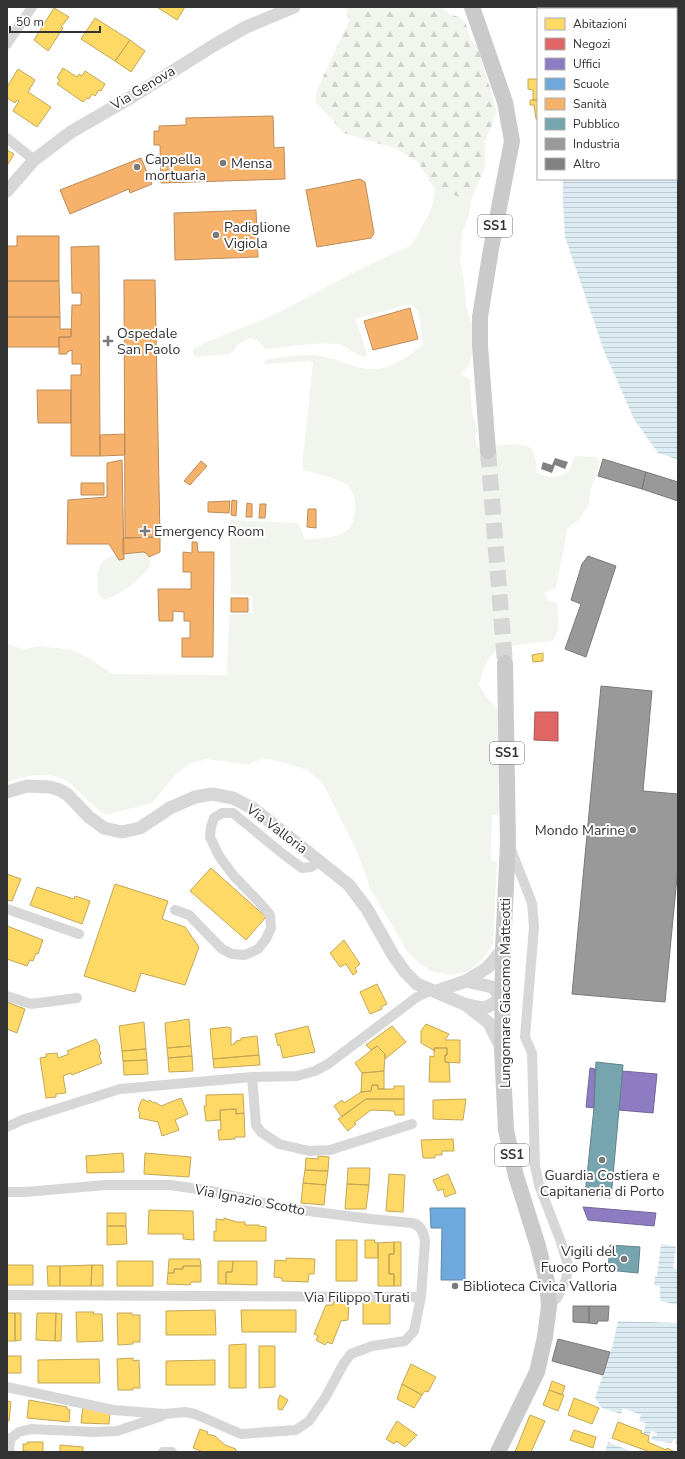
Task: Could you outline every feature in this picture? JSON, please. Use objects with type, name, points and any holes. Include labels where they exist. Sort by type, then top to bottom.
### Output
[{"type":"main road","name":"SS1","points":[[472,7],[505,102],[512,141],[491,249],[480,317],[480,346],[488,452]]},
{"type":"main road","name":"Lungomare Giacomo Matteotti","points":[[498,1452],[537,1372],[545,1337],[549,1306],[547,1282],[538,1246],[516,1176],[506,1130],[502,1050],[503,949],[508,843],[505,663]]},
{"type":"street","points":[[7,44],[32,7]]},
{"type":"street","name":"Via Genova","points":[[7,191],[34,160],[71,132],[135,95],[211,47],[246,28],[294,7]]},
{"type":"street","points":[[7,138],[34,160]]},
{"type":"street","name":"Via Valloria","points":[[7,792],[27,786],[50,786],[60,790],[68,796],[89,817],[104,828],[122,832],[140,828],[170,808],[195,797],[212,794],[233,798],[254,809],[349,885],[358,896],[405,972],[417,984],[464,1004]]},
{"type":"street","points":[[175,910],[189,915],[222,949],[232,954],[245,955],[258,949],[266,939],[271,928],[270,915],[233,875],[219,856],[210,837],[214,818],[222,813],[233,813],[302,868],[311,867],[319,861]]},
{"type":"street","points":[[508,843],[532,903],[534,927],[525,1037],[532,1053],[535,1166],[539,1186],[561,1242],[568,1265],[566,1280],[557,1298],[549,1306]]},
{"type":"street","points":[[7,909],[79,934]]},
{"type":"street","points":[[7,1127],[22,1120],[120,1089],[252,1078],[297,1076],[316,1071],[328,1064],[417,997],[466,981],[488,968],[503,949]]},
{"type":"street","points":[[464,1004],[483,1008],[502,998],[492,987],[466,981]]},
{"type":"street","points":[[7,996],[31,1004],[77,998]]},
{"type":"street","points":[[464,1004],[489,1023],[502,1050]]},
{"type":"street","points":[[252,1078],[256,1125],[261,1132],[279,1144],[308,1152],[330,1150],[412,1124]]},
{"type":"street","name":"Via Ignazio Scotto","points":[[7,1192],[25,1192],[106,1185],[170,1185],[212,1191],[285,1208],[371,1219],[412,1222],[417,1224],[422,1229],[424,1235],[421,1297]]},
{"type":"street","name":"Via Filippo Turati","points":[[7,1295],[421,1297],[414,1331],[405,1341],[372,1346],[352,1354],[344,1363],[309,1421],[296,1430],[241,1434],[195,1414],[185,1412],[165,1414],[114,1410],[7,1387]]},
{"type":"street","name":"Via Filippo Turati","points":[[10,1452],[9,1446],[11,1438],[19,1432],[31,1429],[95,1432],[117,1431],[144,1423],[165,1414]]},
{"type":"street","points":[[163,1452],[172,1452]]},
{"type":"green space","points":[[346,7],[442,7],[450,14],[461,18],[465,22],[473,43],[478,48],[497,112],[485,141],[485,167],[471,200],[435,190],[419,163],[397,149],[344,133],[315,101],[317,90],[349,21]]},
{"type":"green space","points":[[435,190],[471,200],[469,215],[462,234],[460,260],[464,280],[466,306],[474,329],[475,339],[469,365],[462,372],[462,376],[468,377],[470,381],[472,413],[477,428],[475,438],[478,448],[499,445],[524,445],[529,447],[534,454],[537,473],[550,477],[564,475],[570,469],[574,456],[597,457],[600,462],[590,492],[589,504],[579,520],[568,527],[556,588],[544,593],[549,601],[557,603],[558,622],[556,637],[553,641],[515,645],[496,651],[492,654],[484,666],[481,676],[479,685],[497,709],[502,725],[501,816],[492,815],[491,860],[497,861],[493,944],[485,957],[469,971],[450,975],[433,972],[419,963],[407,951],[369,887],[355,847],[323,784],[307,770],[263,758],[248,765],[207,759],[189,764],[177,773],[152,803],[106,815],[68,782],[61,778],[38,775],[7,782],[7,644],[24,649],[40,646],[71,650],[89,658],[112,674],[227,675],[229,615],[253,613],[252,596],[231,594],[230,520],[297,523],[300,526],[305,540],[336,536],[345,532],[349,528],[355,516],[354,495],[351,490],[343,482],[303,470],[303,456],[313,363],[310,361],[263,363],[269,359],[315,355],[335,359],[367,369],[384,368],[400,361],[423,345],[419,312],[411,304],[355,319],[367,353],[366,358],[339,344],[311,344],[265,349],[257,340],[250,338],[237,345],[234,351],[229,354],[197,357],[193,355],[193,349],[206,342],[274,315],[360,269],[412,245],[431,210]]},
{"type":"green space","points":[[146,553],[151,563],[144,574],[124,590],[104,600],[98,593],[98,574],[101,564],[109,557],[115,555]]},
{"type":"shaded area","points":[[621,7],[678,7],[678,460],[658,453],[634,419],[604,351],[565,237],[563,180],[677,180],[677,8]]},
{"type":"shaded area","points":[[661,1244],[676,1246],[673,1268],[678,1270],[678,1305],[660,1301],[660,1286],[654,1285],[655,1276],[657,1276]]},
{"type":"shaded area","points":[[618,1321],[678,1323],[678,1445],[675,1444],[676,1440],[674,1439],[671,1443],[651,1439],[653,1435],[656,1436],[657,1433],[651,1431],[649,1437],[643,1435],[646,1423],[639,1421],[641,1415],[623,1408],[621,1414],[602,1408],[595,1398],[612,1348]]},
{"type":"shaded area","points":[[608,1442],[633,1452],[605,1452]]},
{"type":"building: Abitazioni","points":[[157,7],[185,7],[177,20]]},
{"type":"building: Abitazioni","points":[[54,8],[69,17],[61,27],[63,28],[48,51],[34,40]]},
{"type":"building: Abitazioni","points":[[95,18],[130,40],[115,61],[81,39]]},
{"type":"building: Abitazioni","points":[[130,40],[145,51],[131,72],[115,61]]},
{"type":"building: Abitazioni","points":[[63,68],[77,77],[79,74],[82,76],[85,71],[105,84],[101,91],[99,90],[95,96],[92,94],[89,99],[87,98],[83,102],[57,84],[60,80],[57,78]]},
{"type":"building: Abitazioni","points":[[18,69],[35,80],[28,92],[51,107],[37,127],[13,111],[19,101],[17,100],[15,103],[7,98],[7,87]]},
{"type":"building: Abitazioni","points":[[528,79],[537,79],[537,100],[533,100],[533,90],[528,89]]},
{"type":"building: Abitazioni","points":[[530,100],[537,100],[537,119],[534,105],[530,105]]},
{"type":"building: Abitazioni","points":[[7,150],[14,154],[8,164],[7,163]]},
{"type":"building: Abitazioni","points":[[543,653],[543,661],[533,662],[532,655]]},
{"type":"building: Abitazioni","points":[[211,868],[266,917],[246,940],[190,891]]},
{"type":"building: Abitazioni","points":[[7,874],[21,879],[12,901],[7,900]]},
{"type":"building: Abitazioni","points":[[115,884],[168,901],[162,919],[185,927],[199,947],[185,985],[141,973],[135,992],[84,976]]},
{"type":"building: Abitazioni","points":[[37,887],[74,899],[75,896],[90,901],[82,924],[30,905]]},
{"type":"building: Abitazioni","points":[[7,926],[43,940],[38,954],[36,953],[33,961],[30,960],[27,966],[7,959]]},
{"type":"building: Abitazioni","points":[[344,940],[360,964],[355,968],[357,972],[353,975],[346,964],[340,967],[330,953]]},
{"type":"building: Abitazioni","points":[[377,984],[387,1004],[381,1007],[382,1009],[370,1014],[360,992]]},
{"type":"building: Abitazioni","points":[[7,1002],[25,1009],[17,1033],[7,1029]]},
{"type":"building: Abitazioni","points":[[189,1019],[191,1046],[167,1048],[165,1023]]},
{"type":"building: Abitazioni","points":[[144,1022],[146,1049],[122,1051],[119,1026]]},
{"type":"building: Abitazioni","points":[[426,1024],[449,1034],[445,1040],[460,1040],[460,1063],[445,1062],[447,1048],[434,1048],[435,1051],[421,1043],[421,1031]]},
{"type":"building: Abitazioni","points":[[308,1026],[315,1052],[283,1058],[280,1045],[278,1046],[275,1034]]},
{"type":"building: Abitazioni","points":[[392,1026],[406,1042],[385,1059],[385,1054],[377,1046],[371,1050],[366,1045]]},
{"type":"building: Abitazioni","points":[[231,1028],[231,1045],[236,1043],[236,1041],[241,1040],[241,1038],[257,1036],[259,1055],[213,1059],[210,1029]]},
{"type":"building: Abitazioni","points":[[96,1039],[100,1047],[101,1054],[99,1055],[102,1063],[72,1075],[71,1073],[63,1076],[66,1093],[56,1094],[56,1097],[46,1098],[40,1058],[46,1057],[46,1054],[57,1053],[58,1058],[69,1054],[67,1051]]},
{"type":"building: Abitazioni","points":[[191,1046],[192,1056],[168,1058],[167,1048]]},
{"type":"building: Abitazioni","points":[[377,1046],[385,1054],[384,1071],[362,1073],[355,1063]]},
{"type":"building: Abitazioni","points":[[434,1048],[447,1048],[445,1062],[449,1063],[450,1082],[429,1082],[430,1056],[434,1057]]},
{"type":"building: Abitazioni","points":[[146,1049],[147,1060],[123,1061],[122,1051]]},
{"type":"building: Abitazioni","points":[[259,1055],[260,1065],[214,1068],[213,1059]]},
{"type":"building: Abitazioni","points":[[192,1056],[193,1071],[169,1072],[168,1058]]},
{"type":"building: Abitazioni","points":[[147,1060],[148,1074],[124,1075],[123,1061]]},
{"type":"building: Abitazioni","points":[[384,1071],[384,1089],[378,1089],[378,1085],[372,1085],[371,1091],[361,1092],[362,1073]]},
{"type":"building: Abitazioni","points":[[372,1085],[378,1085],[378,1089],[394,1089],[394,1086],[404,1086],[404,1099],[366,1099],[342,1117],[334,1106],[342,1100],[344,1103],[361,1092],[371,1091]]},
{"type":"building: Abitazioni","points":[[243,1094],[244,1113],[236,1114],[236,1109],[220,1110],[220,1120],[206,1121],[204,1106],[206,1106],[206,1095]]},
{"type":"building: Abitazioni","points":[[181,1098],[188,1114],[175,1120],[179,1130],[162,1136],[158,1122],[139,1118],[140,1113],[138,1110],[143,1099],[148,1102],[149,1100],[154,1103],[155,1102],[161,1106]]},
{"type":"building: Abitazioni","points":[[366,1099],[404,1099],[404,1115],[395,1115],[394,1111],[371,1110],[354,1123],[356,1124],[348,1131],[338,1119]]},
{"type":"building: Abitazioni","points":[[466,1099],[463,1120],[433,1119],[433,1100]]},
{"type":"building: Abitazioni","points":[[236,1109],[236,1114],[244,1113],[245,1137],[219,1140],[218,1130],[221,1130],[220,1110]]},
{"type":"building: Abitazioni","points":[[453,1139],[454,1151],[442,1151],[442,1155],[435,1155],[435,1158],[423,1158],[421,1140]]},
{"type":"building: Abitazioni","points":[[123,1153],[124,1172],[87,1173],[86,1156]]},
{"type":"building: Abitazioni","points":[[145,1153],[191,1157],[189,1177],[144,1174]]},
{"type":"building: Abitazioni","points":[[318,1156],[329,1157],[328,1171],[305,1170],[306,1158],[318,1159]]},
{"type":"building: Abitazioni","points":[[348,1168],[370,1168],[369,1185],[347,1184]]},
{"type":"building: Abitazioni","points":[[305,1170],[328,1171],[326,1185],[303,1183]]},
{"type":"building: Abitazioni","points":[[389,1174],[405,1175],[403,1212],[386,1211]]},
{"type":"building: Abitazioni","points":[[448,1174],[456,1193],[445,1197],[443,1189],[438,1191],[433,1180]]},
{"type":"building: Abitazioni","points":[[303,1183],[326,1185],[324,1205],[301,1203]]},
{"type":"building: Abitazioni","points":[[347,1184],[369,1185],[366,1209],[345,1209]]},
{"type":"building: Abitazioni","points":[[149,1210],[193,1211],[194,1240],[183,1239],[183,1234],[148,1234]]},
{"type":"building: Abitazioni","points":[[107,1213],[126,1213],[126,1226],[107,1226]]},
{"type":"building: Abitazioni","points":[[224,1218],[237,1222],[245,1222],[245,1225],[259,1225],[266,1227],[266,1241],[214,1241],[216,1219],[224,1220]]},
{"type":"building: Abitazioni","points":[[107,1226],[126,1226],[127,1244],[107,1245]]},
{"type":"building: Abitazioni","points":[[336,1240],[357,1240],[357,1281],[336,1281]]},
{"type":"building: Abitazioni","points":[[365,1240],[375,1240],[374,1242],[378,1243],[378,1258],[365,1258]]},
{"type":"building: Abitazioni","points":[[394,1242],[401,1242],[401,1286],[394,1286],[394,1274],[389,1274],[389,1254],[394,1254]]},
{"type":"building: Abitazioni","points":[[394,1242],[394,1254],[389,1254],[389,1274],[394,1274],[394,1286],[378,1286],[378,1243]]},
{"type":"building: Abitazioni","points":[[286,1258],[315,1259],[314,1274],[309,1274],[308,1282],[282,1281],[282,1278],[274,1277],[275,1260],[286,1261]]},
{"type":"building: Abitazioni","points":[[169,1259],[200,1259],[201,1266],[183,1266],[183,1269],[174,1269],[174,1273],[168,1273]]},
{"type":"building: Abitazioni","points":[[117,1261],[153,1261],[153,1286],[117,1286]]},
{"type":"building: Abitazioni","points":[[218,1261],[233,1261],[232,1272],[226,1272],[226,1284],[218,1284]]},
{"type":"building: Abitazioni","points":[[233,1261],[257,1261],[257,1285],[226,1284],[226,1272],[232,1272]]},
{"type":"building: Abitazioni","points":[[7,1265],[33,1265],[33,1285],[7,1285]]},
{"type":"building: Abitazioni","points":[[92,1265],[91,1286],[60,1286],[60,1266]]},
{"type":"building: Abitazioni","points":[[92,1265],[103,1265],[103,1286],[91,1286]]},
{"type":"building: Abitazioni","points":[[47,1266],[60,1266],[60,1286],[48,1286]]},
{"type":"building: Abitazioni","points":[[183,1266],[201,1266],[201,1282],[191,1282],[190,1285],[167,1284],[168,1273],[174,1273],[174,1269],[183,1269]]},
{"type":"building: Abitazioni","points":[[363,1300],[390,1300],[390,1324],[363,1324]]},
{"type":"building: Abitazioni","points":[[333,1302],[349,1302],[348,1320],[341,1321],[332,1344],[327,1342],[325,1345],[316,1340],[318,1336],[314,1334],[326,1305],[333,1305]]},
{"type":"building: Abitazioni","points":[[215,1310],[216,1335],[166,1335],[166,1311]]},
{"type":"building: Abitazioni","points":[[241,1310],[296,1310],[296,1332],[242,1332]]},
{"type":"building: Abitazioni","points":[[76,1312],[94,1312],[93,1314],[102,1314],[103,1341],[77,1342]]},
{"type":"building: Abitazioni","points":[[7,1313],[15,1313],[15,1341],[7,1341]]},
{"type":"building: Abitazioni","points":[[15,1313],[21,1313],[21,1340],[15,1341]]},
{"type":"building: Abitazioni","points":[[37,1313],[56,1313],[55,1341],[36,1340]]},
{"type":"building: Abitazioni","points":[[56,1313],[62,1314],[61,1341],[55,1341]]},
{"type":"building: Abitazioni","points":[[117,1313],[132,1313],[132,1315],[140,1315],[140,1342],[118,1345]]},
{"type":"building: Abitazioni","points":[[246,1344],[246,1388],[229,1388],[229,1345]]},
{"type":"building: Abitazioni","points":[[259,1346],[275,1346],[275,1387],[259,1388]]},
{"type":"building: Abitazioni","points":[[7,1356],[21,1356],[21,1373],[7,1373]]},
{"type":"building: Abitazioni","points":[[133,1358],[133,1361],[139,1360],[140,1388],[133,1388],[133,1390],[118,1390],[117,1359]]},
{"type":"building: Abitazioni","points":[[99,1359],[100,1383],[38,1383],[38,1360]]},
{"type":"building: Abitazioni","points":[[215,1360],[215,1385],[166,1385],[166,1361]]},
{"type":"building: Abitazioni","points":[[411,1364],[436,1377],[428,1392],[425,1391],[422,1395],[402,1384]]},
{"type":"building: Abitazioni","points":[[552,1381],[565,1386],[562,1395],[549,1390]]},
{"type":"building: Abitazioni","points":[[402,1384],[422,1395],[414,1408],[397,1399]]},
{"type":"building: Abitazioni","points":[[549,1390],[564,1395],[558,1411],[543,1405]]},
{"type":"building: Abitazioni","points":[[280,1395],[288,1400],[282,1410],[278,1409],[278,1400]]},
{"type":"building: Abitazioni","points":[[574,1398],[599,1408],[592,1424],[568,1415]]},
{"type":"building: Abitazioni","points":[[29,1400],[67,1407],[67,1409],[70,1410],[69,1422],[27,1418]]},
{"type":"building: Abitazioni","points":[[7,1401],[11,1402],[9,1421],[7,1421]]},
{"type":"building: Abitazioni","points":[[83,1406],[110,1412],[109,1424],[81,1423]]},
{"type":"building: Abitazioni","points":[[530,1415],[545,1421],[531,1452],[515,1452]]},
{"type":"building: Abitazioni","points":[[397,1421],[417,1435],[405,1447],[396,1441],[394,1444],[386,1439]]},
{"type":"building: Abitazioni","points":[[618,1422],[642,1431],[641,1433],[649,1436],[648,1442],[666,1450],[667,1448],[675,1452],[650,1452],[612,1438]]},
{"type":"building: Abitazioni","points":[[200,1429],[208,1432],[207,1434],[215,1436],[225,1445],[236,1449],[236,1452],[203,1452],[193,1448]]},
{"type":"building: Abitazioni","points":[[574,1430],[596,1437],[593,1448],[570,1440]]},
{"type":"building: Abitazioni","points":[[27,1442],[43,1442],[43,1452],[23,1451],[23,1444],[27,1444]]},
{"type":"building: Abitazioni","points":[[60,1445],[83,1447],[83,1452],[60,1452]]},
{"type":"building: Negozi","points":[[535,712],[558,712],[558,741],[534,740]]},
{"type":"building: Uffici","points":[[590,1068],[595,1069],[594,1108],[586,1107]]},
{"type":"building: Uffici","points":[[622,1071],[657,1074],[653,1113],[619,1110]]},
{"type":"building: Uffici","points":[[583,1207],[656,1213],[654,1226],[588,1220]]},
{"type":"building: Scuole","points":[[430,1208],[465,1208],[465,1280],[441,1280],[442,1228],[431,1228]]},
{"type":"building: Sanità","name":"Mensa","points":[[273,116],[274,148],[284,147],[285,179],[161,183],[160,145],[154,145],[154,131],[159,131],[159,126],[186,125],[186,118]]},
{"type":"building: Sanità","points":[[141,158],[152,184],[130,193],[129,189],[70,214],[60,190]]},
{"type":"building: Sanità","points":[[360,179],[365,182],[374,233],[373,235],[371,238],[317,247],[306,190]]},
{"type":"building: Sanità","name":"Padiglione Vigiola","points":[[256,210],[258,257],[175,260],[174,213]]},
{"type":"building: Sanità","points":[[17,236],[59,236],[59,281],[7,281],[7,246],[17,246]]},
{"type":"building: Sanità","points":[[99,246],[100,456],[71,456],[71,375],[81,375],[81,364],[72,364],[72,350],[67,352],[67,354],[59,354],[59,337],[71,337],[72,305],[81,305],[81,293],[72,293],[71,247]]},
{"type":"building: Sanità","points":[[124,280],[155,280],[160,537],[125,538]]},
{"type":"building: Sanità","points":[[7,281],[59,281],[60,317],[7,317]]},
{"type":"building: Sanità","points":[[410,308],[418,339],[373,350],[364,321]]},
{"type":"building: Sanità","points":[[7,317],[60,317],[60,329],[71,329],[71,337],[59,337],[59,347],[7,347]]},
{"type":"building: Sanità","points":[[37,390],[71,390],[71,423],[38,423]]},
{"type":"building: Sanità","points":[[125,434],[125,455],[100,456],[100,435]]},
{"type":"building: Sanità","points":[[122,460],[124,559],[119,560],[109,544],[67,544],[68,500],[107,497],[107,463]]},
{"type":"building: Sanità","points":[[201,461],[207,466],[190,485],[184,481]]},
{"type":"building: Sanità","points":[[81,483],[104,483],[104,495],[81,495]]},
{"type":"building: Sanità","points":[[232,500],[237,501],[236,516],[231,515]]},
{"type":"building: Sanità","points":[[230,501],[229,513],[208,512],[208,502]]},
{"type":"building: Sanità","points":[[247,503],[252,504],[252,517],[246,517]]},
{"type":"building: Sanità","points":[[260,504],[266,504],[265,518],[259,518]]},
{"type":"building: Sanità","points":[[308,509],[316,509],[316,528],[307,527]]},
{"type":"building: Sanità","points":[[160,537],[160,552],[149,557],[143,552],[123,554],[123,538]]},
{"type":"building: Sanità","points":[[192,542],[197,542],[198,552],[214,552],[213,657],[182,657],[182,638],[190,638],[190,621],[184,621],[184,612],[173,611],[173,621],[159,621],[158,589],[191,589],[191,572],[183,572],[183,552],[192,553]]},
{"type":"building: Sanità","points":[[231,598],[248,598],[248,612],[231,612]]},
{"type":"building: Pubblico","name":"Guardia Costiera e Capitaneria di Porto","points":[[596,1062],[623,1065],[611,1198],[585,1195],[594,1108]]},
{"type":"building: Pubblico","name":"Vigili del Fuoco Porto","points":[[610,1245],[640,1247],[638,1273],[608,1270]]},
{"type":"building: Industria","points":[[603,459],[646,472],[642,489],[598,476]]},
{"type":"building: Industria","points":[[646,472],[678,482],[678,501],[642,489]]},
{"type":"building: Industria","points":[[588,556],[616,566],[586,657],[565,649],[581,604],[571,600],[582,564]]},
{"type":"building: Industria","name":"Mondo Marine","points":[[601,686],[652,691],[643,791],[678,794],[678,867],[665,1002],[572,994]]},
{"type":"building: Industria","points":[[573,1306],[589,1306],[589,1323],[573,1322]]},
{"type":"building: Industria","points":[[589,1306],[609,1306],[608,1321],[598,1321],[597,1324],[589,1323]]},
{"type":"building: Industria","points":[[558,1339],[610,1352],[603,1375],[552,1361]]},
{"type":"building: Altro","points":[[555,458],[568,462],[565,469],[555,465],[552,473],[541,469],[543,462],[552,465]]},
{"type":"tunnel","points":[[488,451],[505,663]]},
{"type":"place","name":"Mensa","points":[[223,163]]},
{"type":"place","name":"Cappella mortuaria","points":[[137,167]]},
{"type":"place","name":"Padiglione Vigiola","points":[[216,235]]},
{"type":"place","name":"Ospedale San Paolo","points":[[108,341]]},
{"type":"place","name":"Emergency Room","points":[[145,531]]},
{"type":"place","name":"Mondo Marine","points":[[633,830]]},
{"type":"place","name":"Guardia Costiera e Capitaneria di Porto","points":[[602,1160]]},
{"type":"place","name":"Vigili del Fuoco Porto","points":[[624,1259]]},
{"type":"place","name":"Biblioteca Civica Valloria","points":[[455,1286]]}]
